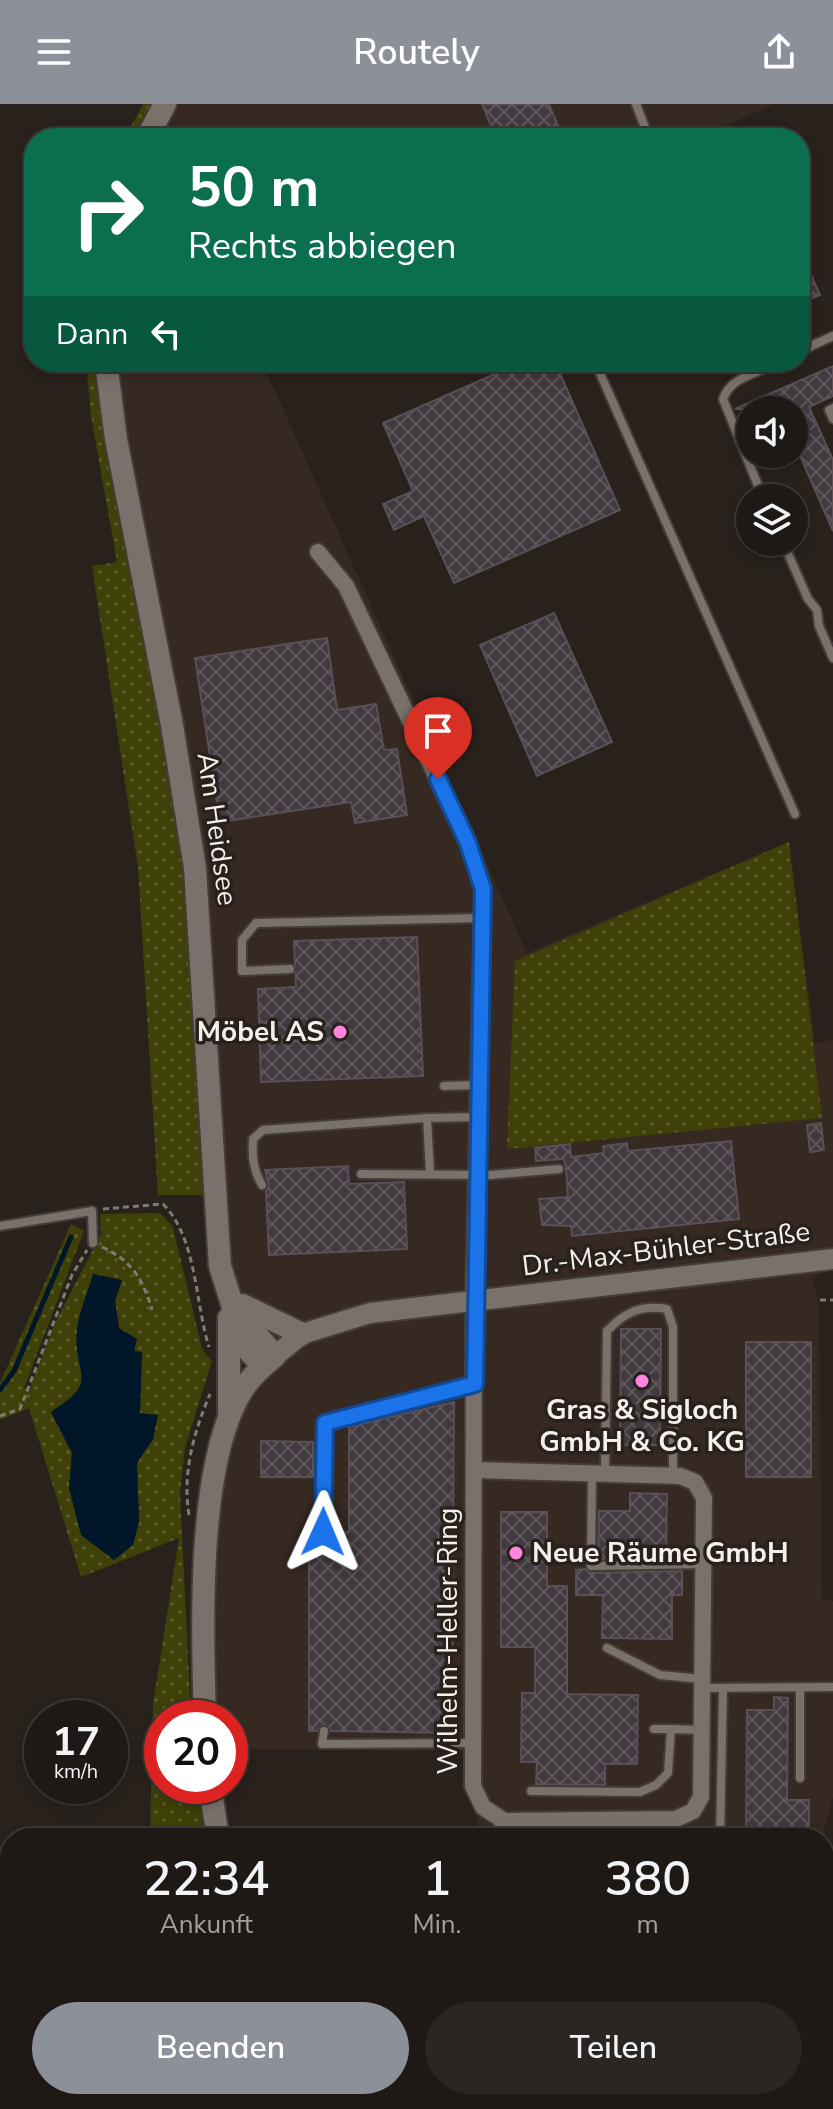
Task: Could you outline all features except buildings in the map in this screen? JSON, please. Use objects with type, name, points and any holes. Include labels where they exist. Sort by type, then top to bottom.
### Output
[{"type":"main road","points":[[152,128],[165,104]]},
{"type":"main road","name":"Am Heidsee","points":[[107,372],[116,439],[172,725],[195,868],[204,984],[212,1186],[220,1266],[246,1348],[269,1361]]},
{"type":"main road","points":[[229,1420],[231,1302],[302,1334]]},
{"type":"main road","name":"Dr.-Max-Bühler-Straße","points":[[205,1700],[207,1526],[213,1479],[229,1420],[244,1387],[269,1361]]},
{"type":"main road","points":[[213,1804],[216,1828]]},
{"type":"street","name":"Wilhelm-Heller-Ring","points":[[318,552],[346,586],[464,834],[483,889],[474,1304],[473,1786],[483,1807],[504,1821]]},
{"type":"street","name":"Dr.-Max-Bühler-Straße","points":[[269,1361],[302,1334],[370,1313],[474,1304],[833,1259]]},
{"type":"street","name":"Wilhelm-Heller-Ring","points":[[475,1470],[673,1476]]},
{"type":"street","points":[[504,1821],[676,1819],[693,1811],[701,1797],[704,1498],[695,1482],[673,1476]]},
{"type":"lane","points":[[636,104],[645,128]]},
{"type":"lane","points":[[810,346],[833,336]]},
{"type":"lane","points":[[599,372],[795,814]]},
{"type":"lane","points":[[754,372],[727,389],[723,399],[757,484]]},
{"type":"lane","points":[[833,408],[829,410],[833,419]]},
{"type":"lane","points":[[789,556],[808,599],[817,610],[819,626],[833,658]]},
{"type":"lane","points":[[290,969],[242,971],[242,940],[256,923],[484,918]]},
{"type":"lane","points":[[444,1086],[480,1085]]},
{"type":"lane","points":[[262,1185],[253,1169],[252,1156],[253,1139],[263,1130],[479,1117]]},
{"type":"lane","points":[[427,1118],[430,1172]]},
{"type":"lane","points":[[361,1174],[430,1172],[491,1175],[559,1169]]},
{"type":"lane","points":[[0,1226],[92,1211],[93,1243]]},
{"type":"lane","points":[[673,1476],[673,1327],[667,1309],[655,1307],[624,1313],[607,1331],[591,1566],[704,1564]]},
{"type":"lane","points":[[323,1532],[325,1423],[475,1384]]},
{"type":"lane","points":[[607,1648],[660,1675],[723,1689],[833,1687]]},
{"type":"lane","points":[[800,1687],[800,1778]]},
{"type":"lane","points":[[720,1828],[723,1689]]},
{"type":"lane","points":[[654,1729],[702,1730]]},
{"type":"lane","points":[[531,1791],[640,1792],[656,1785],[671,1765],[671,1729]]},
{"type":"lane","points":[[324,1731],[322,1744],[473,1743]]},
{"type":"lane","points":[[498,1828],[504,1821]]},
{"type":"path","points":[[92,1211],[163,1204],[171,1212],[186,1248],[209,1346],[215,1353]]},
{"type":"path","points":[[0,1416],[20,1409],[72,1275],[93,1243]]},
{"type":"path","points":[[110,1251],[132,1265],[143,1281],[152,1310]]},
{"type":"path","points":[[820,1300],[833,1300]]},
{"type":"shaded area","points":[[143,104],[156,104],[143,128],[130,128]]},
{"type":"shaded area","points":[[179,104],[774,104],[720,128],[166,128]]},
{"type":"shaded area","points":[[87,372],[97,372],[166,751],[181,857],[192,966],[203,1195],[158,1195],[138,868],[92,566],[117,562],[91,416]]},
{"type":"shaded area","points":[[118,372],[266,372],[527,953],[789,842],[815,1043],[833,1040],[833,1250],[813,1281],[819,1305],[822,1600],[833,1601],[833,1797],[825,1828],[472,1828],[479,1821],[468,1790],[466,1751],[248,1749],[248,1700],[216,1700],[216,1543],[220,1483],[237,1422],[271,1372],[267,1363],[277,1317],[237,1289],[226,1245],[153,574]]},
{"type":"shaded area","points":[[789,842],[822,1118],[507,1149],[515,961]]},
{"type":"shaded area","points":[[160,1213],[173,1227],[202,1349],[212,1361],[185,1448],[180,1493],[190,1700],[154,1700],[179,1538],[81,1577],[29,1408],[0,1420],[0,1383],[71,1224],[84,1231],[24,1388],[29,1390],[53,1327],[101,1234],[100,1214]],"holes":[[[93,1274],[122,1280],[115,1301],[119,1329],[136,1339],[134,1351],[142,1352],[140,1413],[157,1416],[153,1439],[137,1463],[135,1479],[140,1514],[69,1488],[72,1453],[51,1412],[67,1401],[81,1384],[77,1330]]]},
{"type":"shaded area","points":[[151,1804],[200,1804],[203,1828],[150,1828]]},
{"type":"water","points":[[93,1274],[122,1280],[115,1301],[119,1328],[137,1339],[134,1351],[142,1352],[140,1413],[158,1415],[153,1439],[137,1463],[139,1522],[133,1545],[114,1560],[81,1535],[69,1488],[72,1453],[51,1412],[67,1401],[81,1384],[77,1330]]},
{"type":"waterway","points":[[0,1390],[14,1371],[71,1237]]},
{"type":"place","name":"Möbel AS","points":[[340,1032]]},
{"type":"place","name":"Gras & Sigloch GmbH & Co. KG","points":[[642,1381]]},
{"type":"place","name":"Neue Räume GmbH","points":[[516,1553]]},
{"type":"route","points":[[323,1532],[325,1423],[475,1384],[474,1294],[483,889],[468,843],[438,779]]}]
